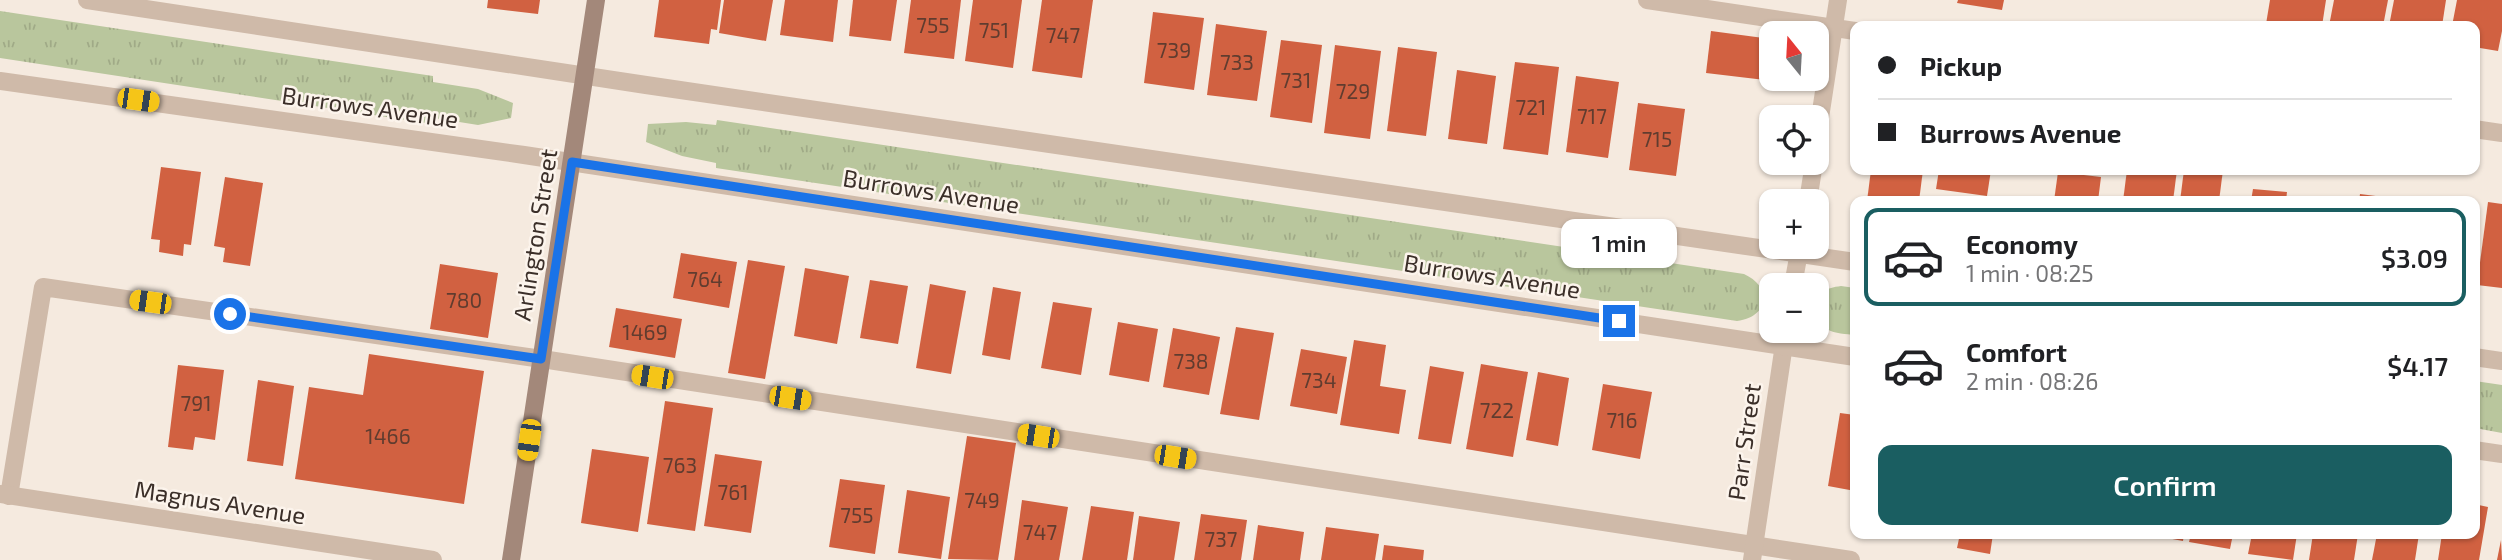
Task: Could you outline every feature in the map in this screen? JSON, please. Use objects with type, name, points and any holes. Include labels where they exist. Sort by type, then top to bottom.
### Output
[{"type":"main road","name":"Arlington Street","points":[[511,560],[596,0]]},
{"type":"street","points":[[87,0],[585,75],[1759,244]]},
{"type":"street","points":[[1647,0],[1850,30]]},
{"type":"street","points":[[1822,105],[1838,0]]},
{"type":"street","name":"Burrows Avenue","points":[[0,81],[1759,334]]},
{"type":"street","points":[[2480,130],[2502,133]]},
{"type":"street","points":[[1829,256],[1850,261]]},
{"type":"street","points":[[4,495],[43,287],[541,359],[1753,553],[1851,560]]},
{"type":"street","name":"Parr Street","points":[[1753,553],[1784,343]]},
{"type":"street","name":"Burrows Avenue","points":[[1804,343],[1850,355]]},
{"type":"street","points":[[2480,357],[2502,361]]},
{"type":"street","points":[[2480,451],[2502,454]]},
{"type":"street","name":"Magnus Avenue","points":[[4,495],[433,560]]},
{"type":"green space","points":[[0,11],[433,76],[433,82],[478,89],[513,103],[511,118],[478,125],[428,117],[426,123],[0,58]]},
{"type":"green space","points":[[717,120],[1744,274],[1759,285],[1759,310],[1737,321],[716,168],[716,163],[682,156],[646,142],[648,124],[686,122],[716,125]]},
{"type":"green space","points":[[1850,287],[1850,335],[1830,331],[1829,289]]},
{"type":"green space","points":[[2480,382],[2502,385],[2502,433],[2480,429]]},
{"type":"building","points":[[488,0],[540,0],[538,14],[487,8]]},
{"type":"building","points":[[659,0],[721,0],[717,30],[711,29],[709,44],[654,37]]},
{"type":"building","points":[[724,0],[773,0],[766,41],[719,33]]},
{"type":"building","points":[[785,0],[838,0],[833,42],[780,35]]},
{"type":"building","points":[[853,0],[897,0],[891,41],[849,36]]},
{"type":"building","points":[[911,0],[961,0],[954,59],[904,53]]},
{"type":"building","points":[[973,0],[1022,0],[1013,68],[965,61]]},
{"type":"building","points":[[1042,0],[1093,0],[1082,78],[1032,71]]},
{"type":"building","points":[[1958,0],[2004,0],[2002,10],[1957,3]]},
{"type":"building","points":[[2270,0],[2326,0],[2323,21],[2266,21]]},
{"type":"building","points":[[2334,0],[2388,0],[2384,21],[2330,21]]},
{"type":"building","points":[[2394,0],[2446,0],[2443,21],[2390,21]]},
{"type":"building","points":[[2457,0],[2502,0],[2502,31],[2498,51],[2480,48],[2480,21],[2453,21]]},
{"type":"building","points":[[1153,12],[1204,18],[1194,90],[1144,83]]},
{"type":"building","points":[[1216,24],[1267,31],[1257,101],[1207,95]]},
{"type":"building","points":[[1711,31],[1759,37],[1759,79],[1706,73]]},
{"type":"building","points":[[1281,40],[1322,45],[1312,123],[1270,117]]},
{"type":"building","points":[[1335,45],[1381,51],[1370,139],[1324,133]]},
{"type":"building","points":[[1398,47],[1437,52],[1426,136],[1387,131]]},
{"type":"building","points":[[1515,62],[1559,67],[1548,155],[1503,149]]},
{"type":"building","points":[[1457,70],[1496,76],[1487,144],[1448,139]]},
{"type":"building","points":[[1576,76],[1619,82],[1608,158],[1566,152]]},
{"type":"building","points":[[1638,103],[1685,109],[1676,176],[1629,170]]},
{"type":"building","points":[[161,167],[201,172],[191,245],[184,244],[183,256],[159,252],[160,240],[151,239]]},
{"type":"building","points":[[1870,175],[1922,175],[1920,196],[1868,196]]},
{"type":"building","points":[[1938,175],[1990,175],[1987,196],[1936,189]]},
{"type":"building","points":[[2058,175],[2101,177],[2099,196],[2055,196]]},
{"type":"building","points":[[2126,175],[2176,175],[2174,196],[2124,196]]},
{"type":"building","points":[[2183,175],[2222,175],[2220,196],[2181,196]]},
{"type":"building","points":[[225,177],[263,183],[250,266],[223,262],[225,248],[214,246]]},
{"type":"building","points":[[2253,189],[2287,192],[2287,196],[2252,196]]},
{"type":"building","points":[[2488,202],[2502,204],[2502,288],[2480,285],[2480,262]]},
{"type":"building","points":[[681,253],[737,262],[729,308],[673,298]]},
{"type":"building","points":[[748,260],[785,266],[765,379],[728,373]]},
{"type":"building","points":[[440,264],[498,273],[488,338],[430,329]]},
{"type":"building","points":[[805,268],[849,276],[837,344],[794,336]]},
{"type":"building","points":[[870,280],[908,286],[898,344],[860,338]]},
{"type":"building","points":[[930,284],[966,291],[951,374],[916,368]]},
{"type":"building","points":[[993,287],[1021,292],[1010,360],[982,355]]},
{"type":"building","points":[[1053,302],[1092,308],[1081,375],[1041,368]]},
{"type":"building","points":[[616,308],[682,319],[675,358],[609,347]]},
{"type":"building","points":[[1118,322],[1158,329],[1149,382],[1109,375]]},
{"type":"building","points":[[1236,327],[1274,333],[1259,420],[1220,414]]},
{"type":"building","points":[[1173,328],[1220,337],[1209,395],[1163,387]]},
{"type":"building","points":[[1354,340],[1386,345],[1380,386],[1406,390],[1399,434],[1340,425]]},
{"type":"building","points":[[1301,349],[1347,357],[1337,414],[1290,406]]},
{"type":"building","points":[[369,354],[484,371],[464,504],[295,479],[309,387],[363,395]]},
{"type":"building","points":[[1481,364],[1528,372],[1513,457],[1466,449]]},
{"type":"building","points":[[178,365],[224,370],[215,440],[195,437],[193,450],[168,447]]},
{"type":"building","points":[[1430,366],[1464,372],[1451,444],[1418,439]]},
{"type":"building","points":[[1538,372],[1569,378],[1558,446],[1526,440]]},
{"type":"building","points":[[258,380],[294,386],[283,466],[247,461]]},
{"type":"building","points":[[1603,384],[1652,392],[1640,459],[1592,450]]},
{"type":"building","points":[[665,401],[713,408],[695,531],[647,524]]},
{"type":"building","points":[[1840,413],[1850,414],[1850,490],[1828,486]]},
{"type":"building","points":[[967,436],[1016,443],[998,560],[948,559]]},
{"type":"building","points":[[592,449],[649,457],[638,532],[581,523]]},
{"type":"building","points":[[715,454],[762,461],[751,533],[704,526]]},
{"type":"building","points":[[840,479],[885,485],[875,554],[829,547]]},
{"type":"building","points":[[907,490],[950,497],[941,559],[898,553]]},
{"type":"building","points":[[1022,500],[1068,507],[1059,560],[1014,560]]},
{"type":"building","points":[[2480,505],[2488,507],[2479,560],[2438,560],[2441,539],[2480,539]]},
{"type":"building","points":[[1091,506],[1134,512],[1127,560],[1082,560]]},
{"type":"building","points":[[1201,514],[1247,520],[1241,560],[1194,560]]},
{"type":"building","points":[[1139,516],[1180,522],[1174,560],[1133,560]]},
{"type":"building","points":[[1258,525],[1304,532],[1300,560],[1253,560]]},
{"type":"building","points":[[1326,527],[1379,534],[1375,560],[1321,560]]},
{"type":"building","points":[[1959,539],[1992,539],[1990,554],[1957,548]]},
{"type":"building","points":[[2190,539],[2232,539],[2230,549],[2189,542]]},
{"type":"building","points":[[2251,539],[2296,539],[2293,560],[2248,554]]},
{"type":"building","points":[[2312,539],[2357,539],[2354,560],[2309,560]]},
{"type":"building","points":[[2376,539],[2418,539],[2415,560],[2372,560]]},
{"type":"building","points":[[2501,540],[2502,560],[2497,560]]},
{"type":"building","points":[[1384,545],[1424,550],[1423,560],[1382,560]]},
{"type":"route","points":[[230,314],[541,359],[572,162],[1619,321]]}]
